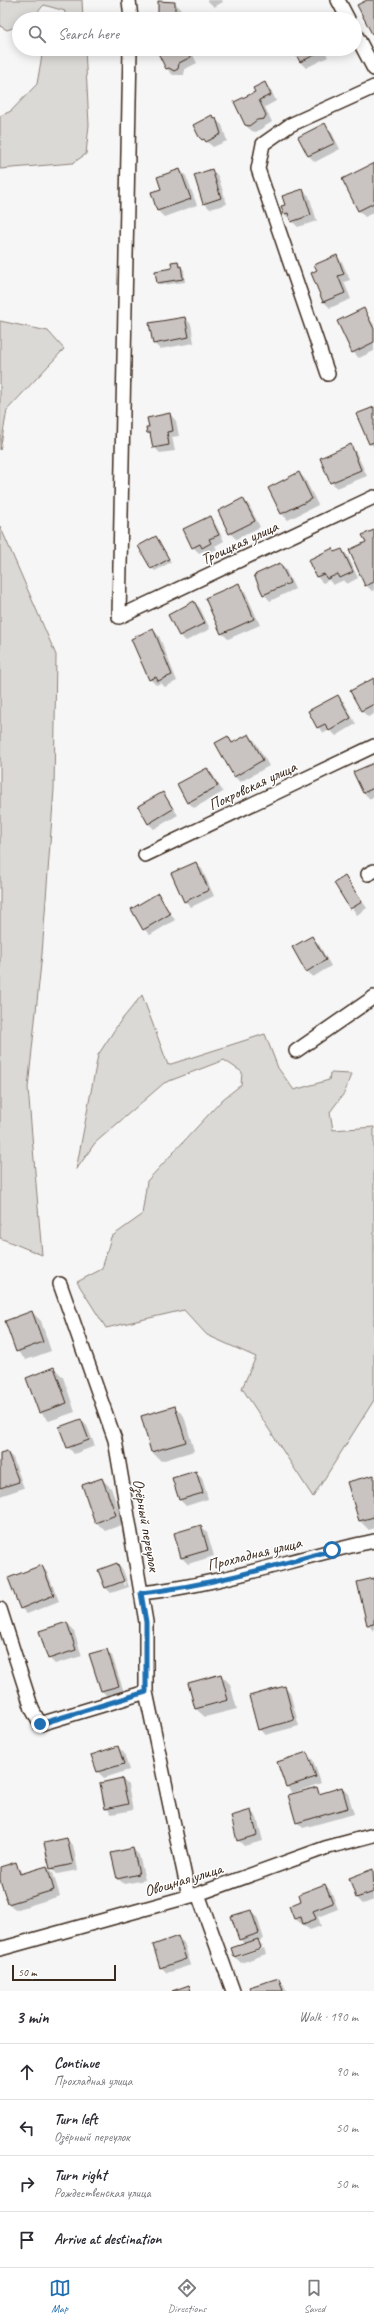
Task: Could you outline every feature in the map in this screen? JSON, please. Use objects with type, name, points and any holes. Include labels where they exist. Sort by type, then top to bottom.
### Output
[{"type":"street","points":[[129,0],[130,12]]},
{"type":"street","points":[[338,0],[344,12]]},
{"type":"street","points":[[362,46],[374,69]]},
{"type":"street","name":"Троицкая улица","points":[[130,56],[118,617],[374,497]]},
{"type":"street","points":[[328,374],[258,169],[263,144],[290,125],[374,87]]},
{"type":"street","name":"Покровская улица","points":[[145,854],[374,746]]},
{"type":"street","points":[[296,1051],[374,997]]},
{"type":"street","name":"Озёрный переулок","points":[[60,1284],[115,1440],[146,1622],[146,1692],[193,1895],[234,1991]]},
{"type":"street","name":"Прохладная улица","points":[[141,1593],[176,1589],[262,1570],[332,1550],[374,1541]]},
{"type":"street","points":[[0,1609],[32,1710],[40,1724],[146,1692]]},
{"type":"street","name":"Овощная улица","points":[[0,1949],[193,1895],[325,1848],[374,1835]]},
{"type":"shaded area","points":[[0,0],[82,0],[83,12],[65,12],[44,5],[38,12],[12,12],[12,28],[7,30],[0,26]]},
{"type":"shaded area","points":[[42,56],[85,56],[89,125],[86,154],[73,163],[0,169],[0,116],[11,111],[37,84]]},
{"type":"shaded area","points":[[0,321],[48,331],[64,349],[7,410],[0,450]]},
{"type":"shaded area","points":[[0,526],[56,655],[54,789],[42,954],[28,1088],[42,1255],[0,1238]]},
{"type":"shaded area","points":[[142,995],[168,1065],[265,1034],[278,1068],[294,1090],[329,1080],[330,1073],[351,1074],[345,1092],[330,1112],[333,1130],[374,1127],[374,1400],[313,1497],[242,1388],[256,1357],[207,1335],[184,1310],[106,1328],[77,1282],[102,1269],[111,1237],[142,1215],[147,1181],[223,1099],[241,1085],[242,1072],[224,1060],[164,1083],[95,1143],[76,1170],[98,1055],[119,1023]]},
{"type":"building","points":[[367,0],[374,0],[374,33],[372,34],[362,12],[357,5]]},
{"type":"building","points":[[158,1],[175,2],[175,12],[158,12]]},
{"type":"building","points":[[160,56],[190,56],[179,63],[178,69],[174,71],[169,68],[166,69]]},
{"type":"building","points":[[297,56],[313,56],[300,62]]},
{"type":"building","points":[[265,82],[271,95],[259,100],[266,115],[264,119],[257,120],[249,126],[245,125],[234,102],[255,92],[253,88]]},
{"type":"building","points":[[212,115],[214,119],[216,118],[221,134],[206,142],[204,139],[202,140],[199,137],[193,125]]},
{"type":"building","points":[[325,123],[335,143],[308,156],[298,137]]},
{"type":"building","points":[[374,163],[374,203],[358,211],[342,179]]},
{"type":"building","points":[[180,169],[191,199],[157,211],[151,192],[161,189],[157,177]]},
{"type":"building","points":[[212,169],[221,198],[203,204],[194,175]]},
{"type":"building","points":[[303,189],[311,215],[291,222],[288,213],[284,214],[281,206],[285,205],[282,196]]},
{"type":"building","points":[[337,255],[344,274],[338,276],[345,293],[323,302],[311,273],[317,270],[314,265]]},
{"type":"building","points":[[178,261],[179,267],[181,266],[183,279],[157,283],[155,271],[172,268],[171,262]]},
{"type":"building","points":[[364,308],[374,329],[374,342],[352,353],[337,321]]},
{"type":"building","points":[[185,317],[189,337],[153,344],[149,323]]},
{"type":"building","points":[[374,407],[374,442],[369,444],[356,414]]},
{"type":"building","points":[[170,413],[173,431],[167,432],[169,445],[153,448],[150,433],[147,433],[146,427],[149,427],[147,418]]},
{"type":"building","points":[[351,444],[361,470],[330,483],[320,458]]},
{"type":"building","points":[[299,472],[312,499],[281,514],[268,488]]},
{"type":"building","points":[[243,498],[255,521],[229,534],[218,511]]},
{"type":"building","points":[[210,516],[219,535],[209,539],[211,543],[202,548],[200,544],[192,548],[183,529]]},
{"type":"building","points":[[374,530],[374,582],[365,586],[349,550],[366,542],[362,535]]},
{"type":"building","points":[[156,536],[169,559],[151,569],[138,546]]},
{"type":"building","points":[[333,548],[334,552],[342,549],[353,572],[340,578],[338,574],[327,579],[324,574],[316,577],[308,560]]},
{"type":"building","points":[[280,563],[290,583],[263,595],[254,575]]},
{"type":"building","points":[[239,583],[254,619],[221,634],[205,598]]},
{"type":"building","points":[[194,601],[205,623],[179,636],[168,615]]},
{"type":"building","points":[[153,628],[172,675],[158,681],[156,677],[149,680],[131,639]]},
{"type":"building","points":[[374,678],[374,704],[361,711],[350,691]]},
{"type":"building","points":[[338,695],[351,718],[329,731],[325,724],[317,728],[308,711]]},
{"type":"building","points":[[249,734],[263,760],[234,777],[215,743],[228,736],[232,743]]},
{"type":"building","points":[[374,763],[374,788],[363,793],[353,772]]},
{"type":"building","points":[[207,768],[218,786],[187,803],[177,784]]},
{"type":"building","points":[[163,792],[173,809],[148,824],[138,806]]},
{"type":"building","points":[[196,862],[209,890],[184,902],[171,873]]},
{"type":"building","points":[[345,876],[362,902],[350,909],[334,883]]},
{"type":"building","points":[[158,893],[170,914],[143,930],[131,909]]},
{"type":"building","points":[[312,936],[326,960],[306,972],[292,947]]},
{"type":"building","points":[[32,1311],[43,1342],[16,1352],[5,1321]]},
{"type":"building","points":[[54,1367],[67,1403],[39,1413],[26,1378]]},
{"type":"building","points":[[175,1406],[186,1442],[151,1452],[141,1416]]},
{"type":"building","points":[[81,1419],[89,1440],[67,1448],[59,1427]]},
{"type":"building","points":[[7,1451],[19,1482],[0,1488],[0,1453]]},
{"type":"building","points":[[196,1471],[203,1493],[179,1500],[172,1478]]},
{"type":"building","points":[[374,1475],[374,1517],[359,1521],[347,1482]]},
{"type":"building","points":[[102,1478],[116,1515],[95,1523],[82,1485]]},
{"type":"building","points":[[201,1525],[208,1550],[181,1558],[174,1533]]},
{"type":"building","points":[[117,1563],[124,1581],[105,1588],[98,1570]]},
{"type":"building","points":[[42,1565],[54,1595],[20,1609],[8,1578]]},
{"type":"building","points":[[374,1578],[374,1624],[367,1625],[357,1582]]},
{"type":"building","points":[[67,1622],[76,1650],[48,1659],[39,1631]]},
{"type":"building","points":[[107,1649],[119,1686],[101,1691],[89,1654]]},
{"type":"building","points":[[221,1674],[228,1700],[195,1709],[188,1683]]},
{"type":"building","points":[[285,1686],[294,1720],[258,1730],[249,1696]]},
{"type":"building","points":[[118,1746],[124,1764],[97,1772],[91,1755]]},
{"type":"building","points":[[307,1752],[316,1777],[286,1787],[277,1762]]},
{"type":"building","points":[[122,1778],[128,1804],[105,1809],[100,1783]]},
{"type":"building","points":[[317,1787],[319,1794],[342,1787],[348,1808],[296,1823],[288,1795]]},
{"type":"building","points":[[251,1810],[257,1835],[237,1841],[231,1816]]},
{"type":"building","points":[[67,1838],[73,1864],[50,1869],[44,1843]]},
{"type":"building","points":[[133,1848],[139,1874],[117,1879],[111,1853]]},
{"type":"building","points":[[16,1862],[20,1874],[47,1866],[54,1890],[8,1904],[0,1880],[0,1867]]},
{"type":"building","points":[[373,1869],[374,1892],[356,1898],[349,1878]]},
{"type":"building","points":[[325,1884],[333,1903],[313,1911],[316,1919],[303,1924],[301,1917],[294,1919],[289,1906],[301,1901],[299,1894]]},
{"type":"building","points":[[251,1910],[259,1933],[239,1940],[231,1916]]},
{"type":"building","points":[[178,1936],[186,1959],[160,1968],[153,1945]]},
{"type":"building","points":[[258,1939],[261,1948],[234,1957],[231,1948]]},
{"type":"building","points":[[279,1978],[283,1991],[251,1991],[249,1987]]},
{"type":"building","points":[[189,1985],[191,1991],[172,1991]]},
{"type":"route","points":[[40,1724],[146,1692],[146,1622],[141,1593],[176,1589],[262,1570],[332,1550]]}]
